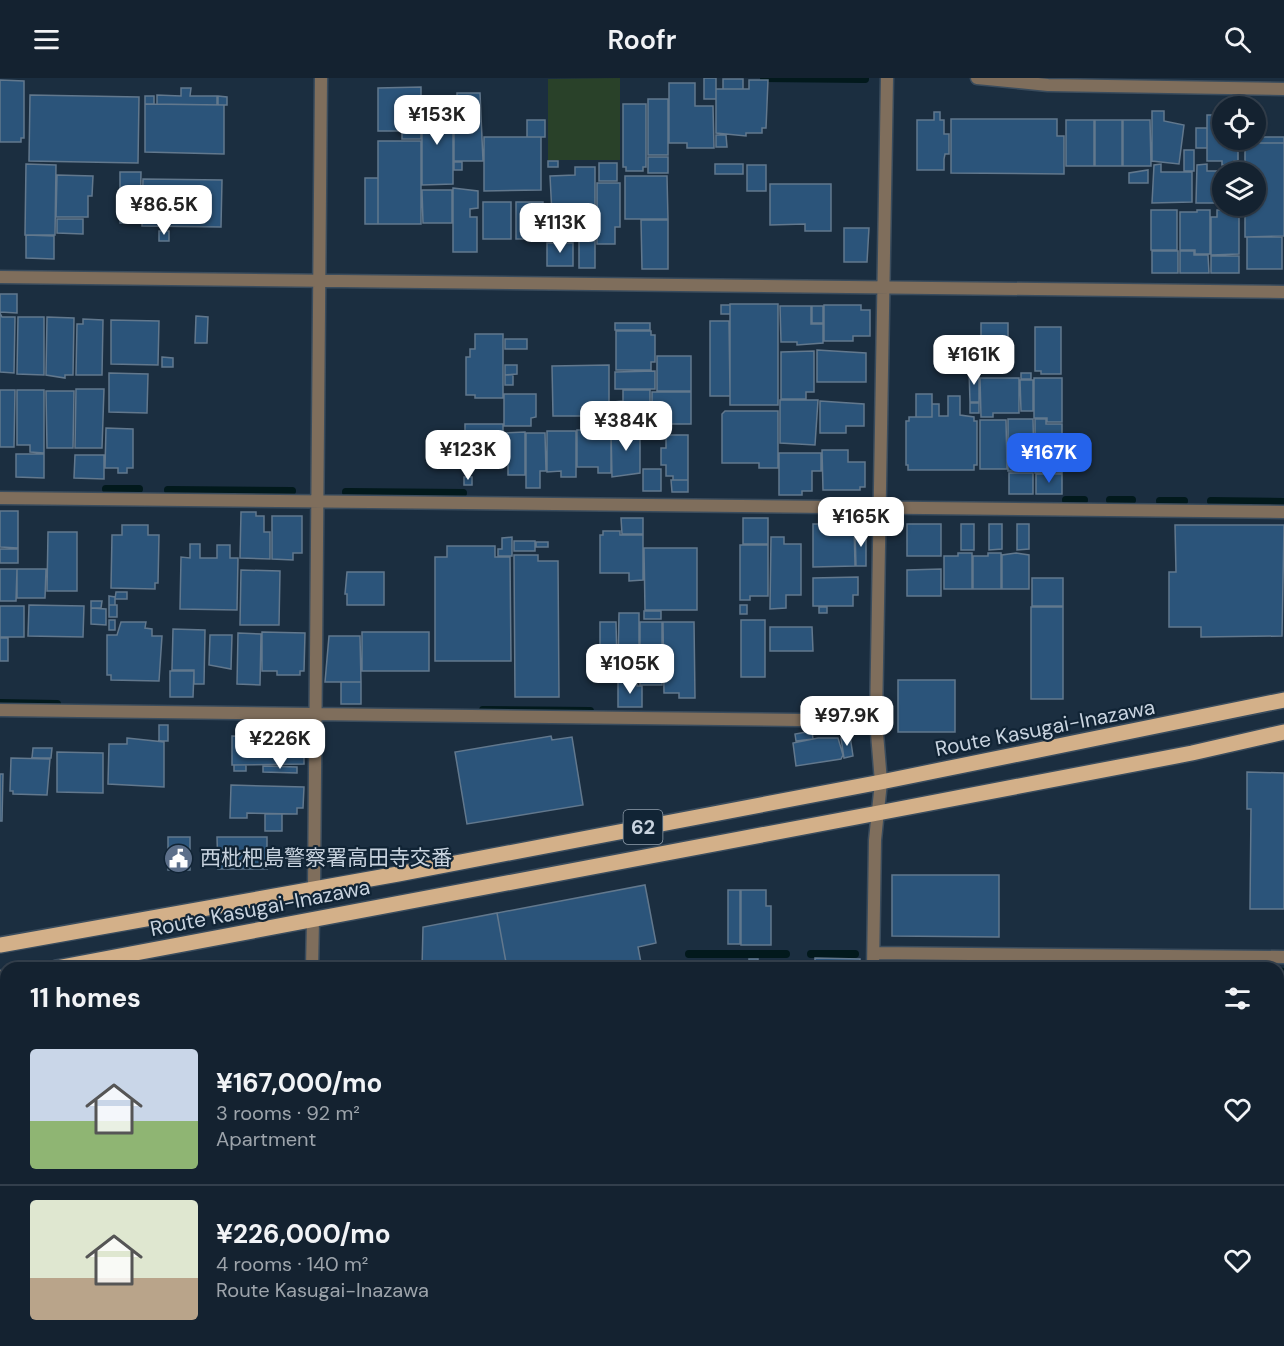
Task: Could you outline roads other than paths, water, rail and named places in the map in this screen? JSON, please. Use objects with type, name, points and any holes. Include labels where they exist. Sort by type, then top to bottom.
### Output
[{"type":"main road","name":"Route Kasugai-Inazawa","points":[[0,945],[314,890],[881,782],[1284,700]]},
{"type":"main road","name":"Route Kasugai-Inazawa","points":[[89,962],[1192,753],[1284,732]]},
{"type":"street","points":[[314,890],[321,78]]},
{"type":"street","points":[[873,962],[875,840],[881,782],[876,721],[887,78]]},
{"type":"street","points":[[977,78],[1048,85],[1284,89]]},
{"type":"street","points":[[0,277],[1284,292]]},
{"type":"street","points":[[0,498],[1284,512]]},
{"type":"street","points":[[0,710],[876,721]]},
{"type":"street","points":[[312,962],[313,920]]},
{"type":"street","points":[[874,953],[1284,957]]},
{"type":"waterway","points":[[764,78],[865,79]]},
{"type":"waterway","points":[[106,489],[139,489]]},
{"type":"waterway","points":[[168,490],[292,491]]},
{"type":"waterway","points":[[346,492],[463,493]]},
{"type":"waterway","points":[[1066,500],[1084,500]]},
{"type":"waterway","points":[[1110,500],[1132,500]]},
{"type":"waterway","points":[[1160,501],[1184,501]]},
{"type":"waterway","points":[[1211,501],[1284,502]]},
{"type":"waterway","points":[[0,703],[57,704]]},
{"type":"waterway","points":[[483,710],[590,711]]},
{"type":"waterway","points":[[689,954],[786,954]]},
{"type":"waterway","points":[[811,954],[855,954]]},
{"type":"place","name":"西枇杷島警察署高田寺交番","points":[[179,858]]}]
